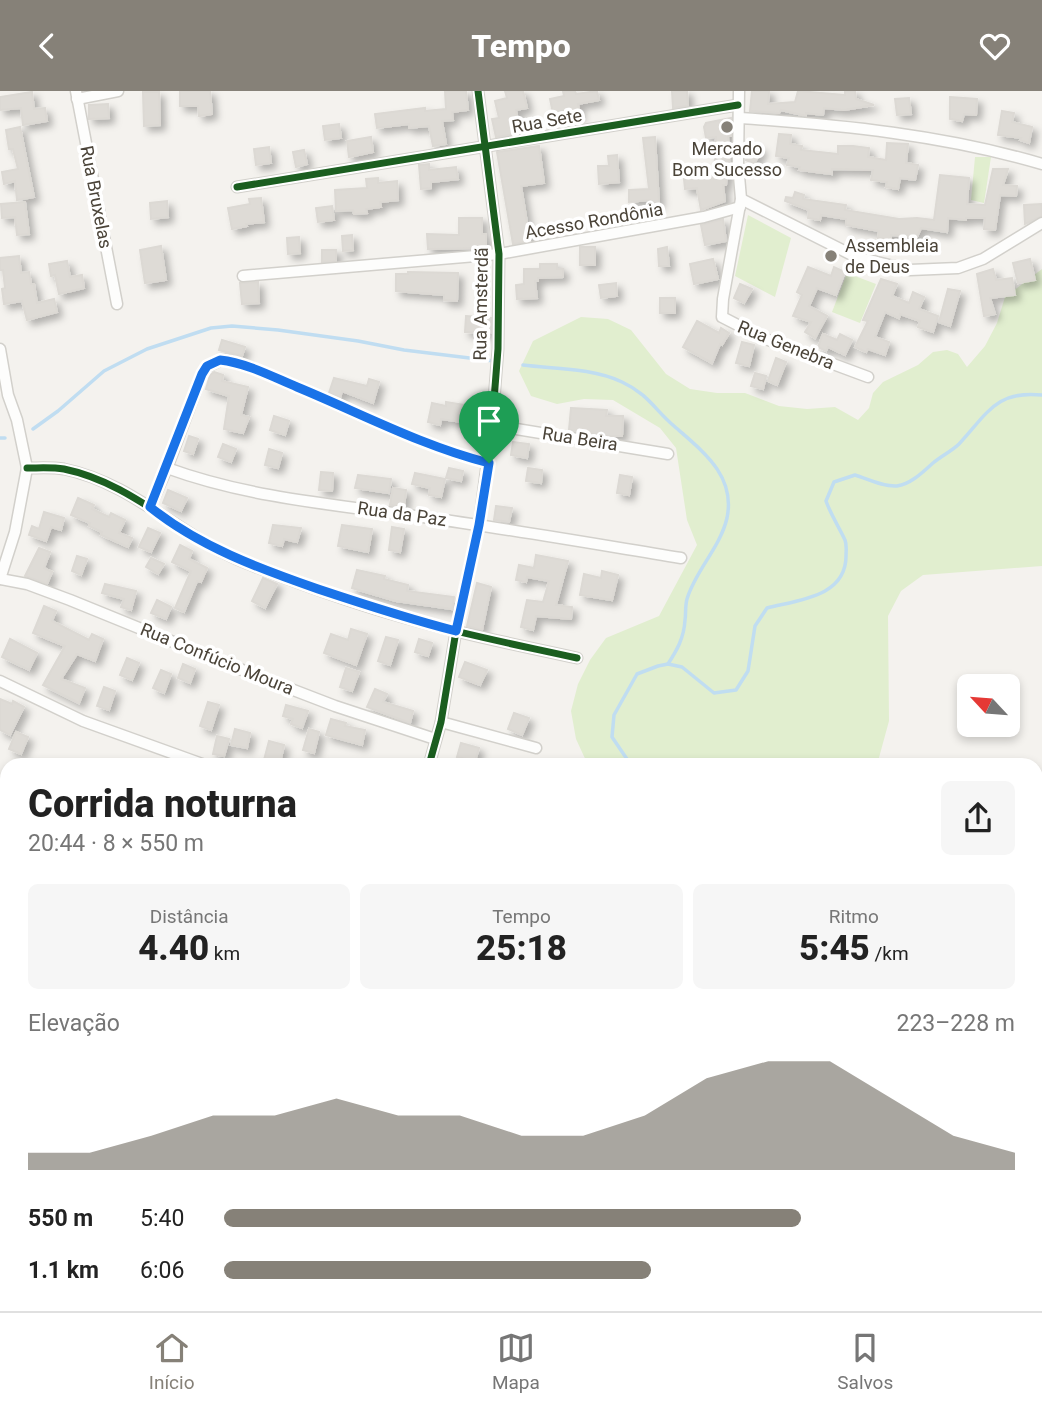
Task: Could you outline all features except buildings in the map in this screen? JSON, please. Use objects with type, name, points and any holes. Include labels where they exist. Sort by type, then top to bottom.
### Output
[{"type":"street","points":[[77,95],[118,91]]},
{"type":"street","name":"Rua Amsterdã","points":[[431,758],[441,722],[456,631],[479,525],[489,463],[498,349],[499,254],[478,91]]},
{"type":"street","name":"Rua Genebra","points":[[739,91],[740,203],[722,317],[763,338],[868,377]]},
{"type":"street","name":"Rua Bruxelas","points":[[77,95],[117,304]]},
{"type":"street","name":"Rua Sete","points":[[237,187],[738,105]]},
{"type":"street","points":[[740,118],[815,123],[906,134],[996,151],[1042,164]]},
{"type":"street","points":[[740,203],[856,257],[910,270],[958,268],[983,259],[1042,223]]},
{"type":"street","name":"Acesso Rondônia","points":[[243,276],[499,254],[704,217],[740,203]]},
{"type":"street","points":[[0,349],[8,395],[17,420],[27,468],[15,532],[0,579]]},
{"type":"street","points":[[150,507],[202,374],[207,366],[220,360],[270,376],[438,449],[489,463]]},
{"type":"street","name":"Rua Beira","points":[[492,425],[668,454]]},
{"type":"street","points":[[27,468],[62,469],[96,478],[150,507],[204,544],[243,562],[362,604],[456,631],[577,658]]},
{"type":"street","name":"Rua da Paz","points":[[167,468],[208,483],[249,492],[479,525],[681,558]]},
{"type":"street","name":"Rua Confúcio Moura","points":[[0,579],[27,584],[60,596],[142,627],[257,677],[435,739]]},
{"type":"street","points":[[0,681],[83,721],[186,758]]},
{"type":"street","points":[[441,722],[537,748]]},
{"type":"green space","points":[[975,157],[991,157],[984,203],[971,200]]},
{"type":"green space","points":[[748,215],[791,238],[775,297],[735,276]]},
{"type":"green space","points":[[1042,269],[1042,566],[923,575],[901,591],[888,616],[889,721],[879,758],[585,758],[576,739],[571,711],[578,684],[590,660],[606,638],[659,616],[697,545],[687,520],[676,448],[660,428],[613,400],[584,399],[557,404],[531,396],[519,371],[533,341],[581,317],[608,319],[631,330],[666,374],[690,389],[745,393],[779,406],[807,409],[835,407],[858,420],[869,408],[873,393],[883,382],[918,365],[933,352],[947,350],[958,354],[967,367],[985,346],[997,323],[1005,297]]},
{"type":"green space","points":[[847,273],[876,284],[860,323],[832,312]]},
{"type":"waterway","points":[[33,429],[104,371],[147,349],[211,328],[232,326],[278,330],[494,361]]},
{"type":"waterway","points":[[523,365],[598,374],[631,387],[645,397],[705,455],[722,477],[728,503],[724,529],[691,589],[686,602],[682,638],[668,664]]},
{"type":"waterway","points":[[626,758],[612,737],[614,715],[637,674],[668,664],[682,667],[714,693],[736,690],[748,671],[755,626],[767,608],[806,599],[829,588],[838,580],[844,570],[846,546],[826,501],[834,482],[855,475],[886,485],[907,483],[956,447],[985,414],[1003,400],[1026,394],[1042,395]]},
{"type":"waterway","points":[[0,438],[5,438]]},
{"type":"cycle path","points":[[431,758],[441,722],[456,631],[479,525],[492,425],[498,349],[499,254],[478,91]]},
{"type":"cycle path","points":[[237,187],[738,105]]},
{"type":"cycle path","points":[[27,468],[64,469],[113,486],[223,552],[331,595],[437,626],[577,658]]},
{"type":"place","name":"Mercado Bom Sucesso","points":[[727,127]]},
{"type":"place","name":"Assembleia de Deus","points":[[831,256]]},
{"type":"route","points":[[220,360],[270,376],[438,449],[489,463],[479,525],[456,631],[414,621],[243,562],[204,544],[150,507],[202,374],[207,366],[220,360]]}]
